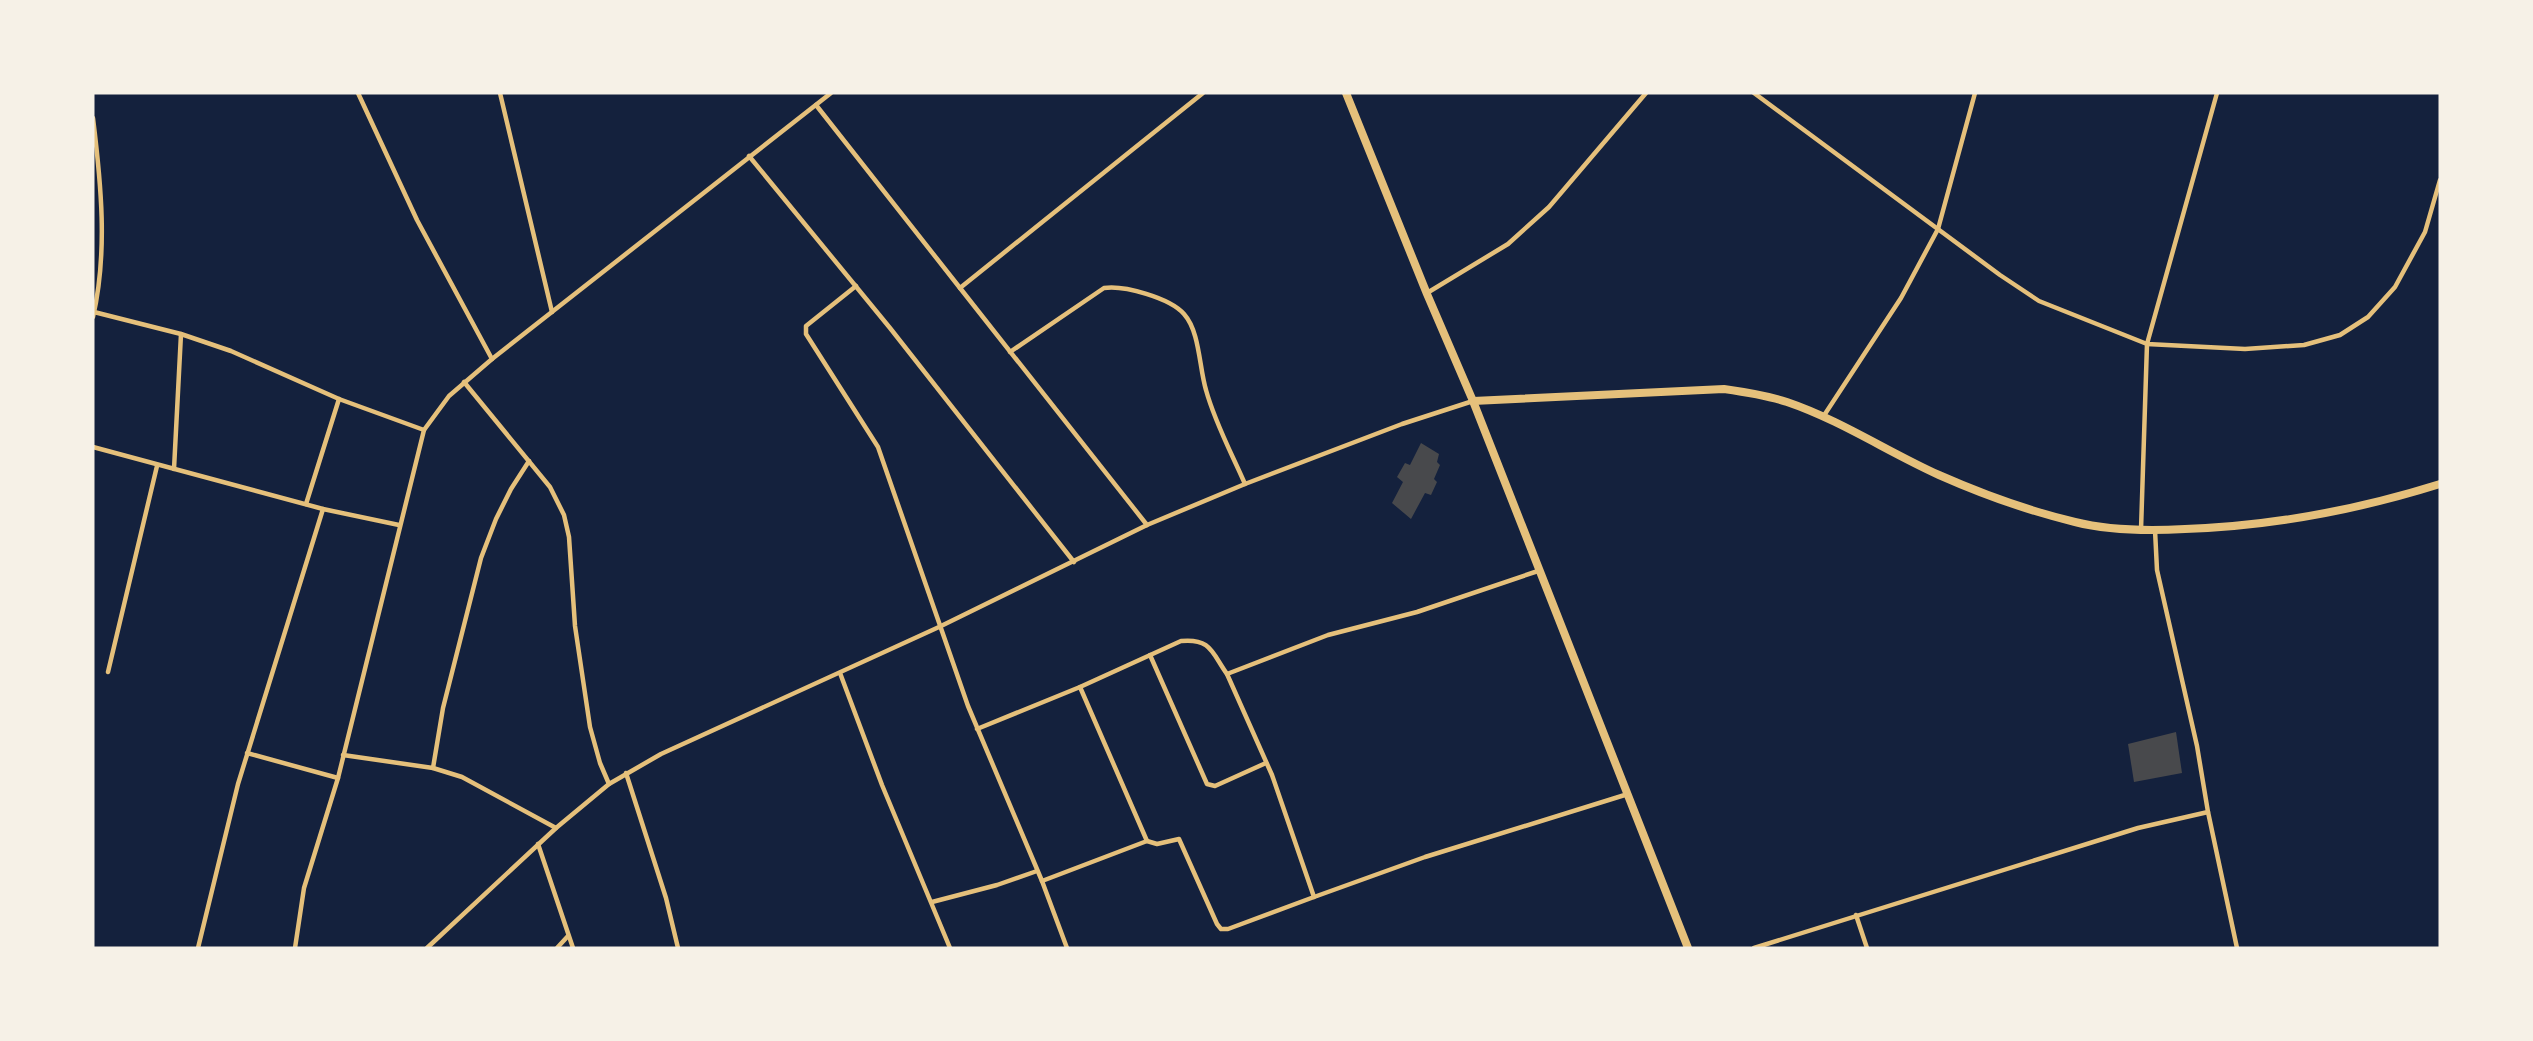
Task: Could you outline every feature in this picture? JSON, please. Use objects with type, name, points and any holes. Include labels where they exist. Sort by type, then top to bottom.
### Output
[{"type":"main road","points":[[1346,93],[1473,401],[1688,948]]},
{"type":"main road","points":[[1473,401],[1724,389],[1754,393],[1786,401],[1940,475],[2012,503],[2075,522],[2141,530],[2238,527],[2349,508],[2440,484]]},
{"type":"street","points":[[358,93],[417,220],[492,359]]},
{"type":"street","points":[[500,93],[552,312]]},
{"type":"street","points":[[295,948],[304,888],[338,778],[424,430],[449,396],[464,382],[831,93]]},
{"type":"street","points":[[960,288],[1203,93]]},
{"type":"street","points":[[1427,294],[1508,244],[1549,207],[1646,93]]},
{"type":"street","points":[[1754,93],[2039,301],[2147,344],[2245,349],[2304,345],[2340,335],[2368,317],[2395,287],[2425,232],[2440,180]]},
{"type":"street","points":[[1823,417],[1901,298],[1938,229],[1975,93]]},
{"type":"street","points":[[2141,530],[2147,344],[2217,93]]},
{"type":"street","points":[[816,104],[1147,525]]},
{"type":"street","points":[[93,118],[102,191],[99,275],[93,314],[181,334],[231,351],[339,399],[424,430]]},
{"type":"street","points":[[749,156],[856,286],[1074,562]]},
{"type":"street","points":[[856,286],[806,326],[806,334],[878,447],[977,729],[1042,881],[1067,948]]},
{"type":"street","points":[[1010,352],[1104,288],[1118,286],[1173,305],[1185,315],[1193,334],[1206,391],[1245,484]]},
{"type":"street","points":[[174,469],[181,334]]},
{"type":"street","points":[[464,382],[550,487],[564,515],[570,548],[575,626],[590,727],[609,784]]},
{"type":"street","points":[[306,504],[339,399]]},
{"type":"street","points":[[427,948],[538,844],[609,784],[661,754],[939,627],[1147,525],[1245,484],[1473,401]]},
{"type":"street","points":[[93,447],[323,509],[399,525]]},
{"type":"street","points":[[433,768],[443,708],[481,558],[506,499],[529,461]]},
{"type":"street","points":[[108,672],[157,466]]},
{"type":"street","points":[[198,948],[247,752],[323,509]]},
{"type":"street","points":[[2155,530],[2159,584],[2197,746],[2237,948]]},
{"type":"street","points":[[1227,674],[1328,635],[1417,612],[1538,571]]},
{"type":"street","points":[[977,729],[1080,687],[1181,641],[1200,640],[1227,674],[1266,762],[1314,897]]},
{"type":"street","points":[[1150,655],[1207,784],[1215,786],[1266,762]]},
{"type":"street","points":[[839,673],[950,948]]},
{"type":"street","points":[[1080,687],[1147,841]]},
{"type":"street","points":[[247,752],[338,778]]},
{"type":"street","points":[[343,755],[433,768],[462,777],[556,828]]},
{"type":"street","points":[[626,773],[666,898],[678,948]]},
{"type":"street","points":[[1042,881],[1147,841],[1157,844],[1181,840],[1217,924],[1221,929],[1228,929],[1425,857],[1628,794]]},
{"type":"street","points":[[1754,948],[2137,828],[2208,812]]},
{"type":"street","points":[[538,844],[573,948]]},
{"type":"street","points":[[932,902],[997,885],[1037,870]]},
{"type":"street","points":[[1856,915],[1867,948]]},
{"type":"street","points":[[557,948],[568,936]]},
{"type":"building","points":[[1421,443],[1439,454],[1437,462],[1440,465],[1431,495],[1425,493],[1411,519],[1392,503],[1403,482],[1397,477],[1405,463],[1410,465]]},
{"type":"building","points":[[2176,732],[2182,773],[2134,782],[2128,744]]}]
